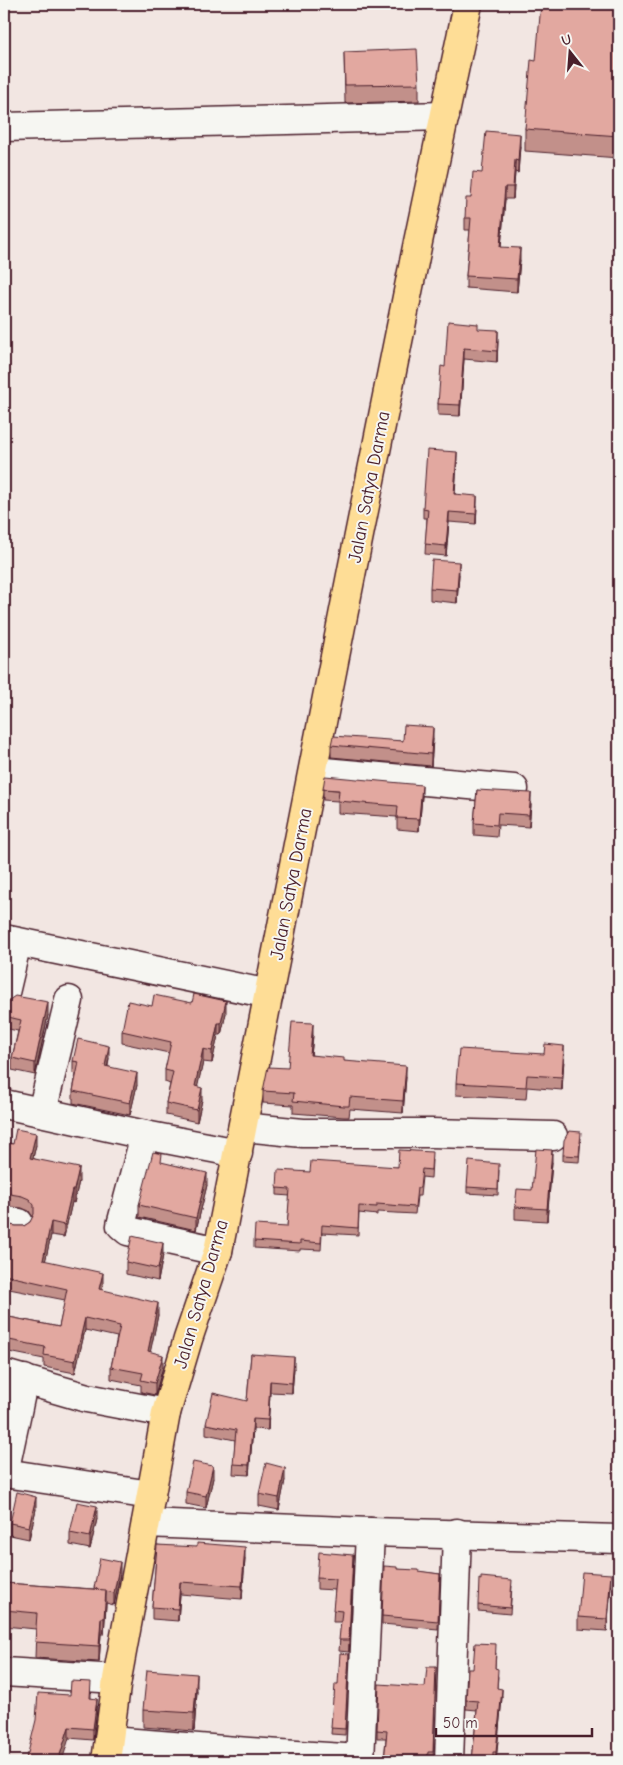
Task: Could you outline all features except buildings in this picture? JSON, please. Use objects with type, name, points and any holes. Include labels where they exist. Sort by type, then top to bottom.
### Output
[{"type":"main road","name":"Jalan Satya Darma","points":[[108,1751],[117,1679],[166,1413],[188,1339],[218,1251],[416,252],[468,4]]},
{"type":"street","points":[[4,127],[445,116]]},
{"type":"street","points":[[313,771],[514,789]]},
{"type":"street","points":[[4,997],[10,941],[270,994]]},
{"type":"street","points":[[42,1112],[68,1000]]},
{"type":"street","points":[[4,1104],[145,1135],[240,1140],[303,1133],[431,1133],[553,1136]]},
{"type":"street","points":[[145,1135],[121,1226],[128,1231],[218,1251]]},
{"type":"street","points":[[151,1495],[4,1473],[14,1376],[87,1398],[166,1413]]},
{"type":"street","points":[[146,1523],[619,1539]]},
{"type":"street","points":[[108,1751],[249,1752],[360,1760],[370,1532]]},
{"type":"street","points":[[449,1761],[457,1533]]},
{"type":"street","points":[[4,1672],[117,1679]]}]
